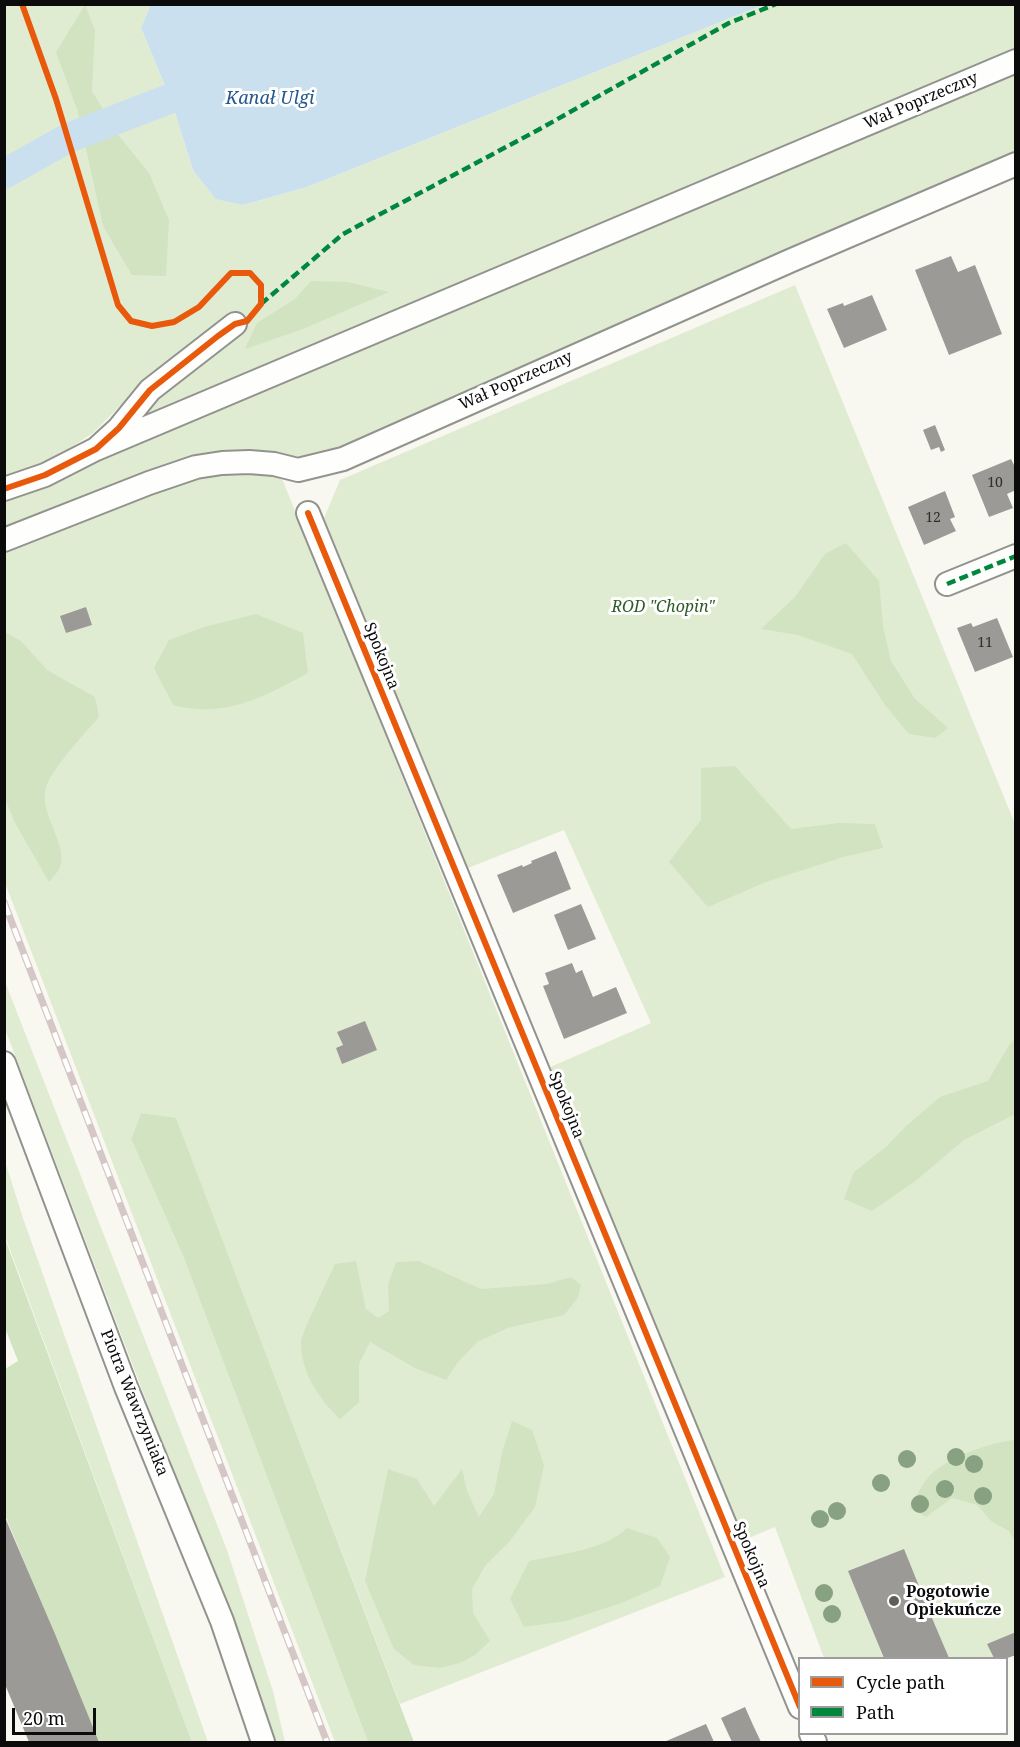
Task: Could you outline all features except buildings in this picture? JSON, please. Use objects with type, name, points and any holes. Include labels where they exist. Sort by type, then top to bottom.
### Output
[{"type":"street","name":"Wał Poprzeczny","points":[[96,449],[1016,61]]},
{"type":"street","name":"Wał Poprzeczny","points":[[4,540],[148,483],[196,467],[249,462],[273,464],[298,470],[343,459],[792,260],[1016,164]]},
{"type":"street","points":[[4,489],[45,475],[96,449],[119,428],[150,390],[235,324]]},
{"type":"street","name":"Spokojna","points":[[308,513],[798,1702]]},
{"type":"street","points":[[947,584],[1016,556]]},
{"type":"street","name":"Piotra Wawrzyniaka","points":[[4,1063],[126,1386],[222,1621],[263,1743]]},
{"type":"green space","points":[[5,5],[151,5],[141,28],[171,100],[193,170],[243,205],[307,187],[763,5],[1015,5],[1015,164],[343,459],[261,454],[5,533],[5,497],[103,455],[133,393],[93,433],[49,462],[5,479]]},
{"type":"green space","points":[[85,5],[95,30],[92,91],[119,136],[149,173],[169,220],[166,276],[132,275],[103,226],[78,112],[56,52]]},
{"type":"green space","points":[[311,281],[347,282],[389,292],[303,329],[245,349],[257,323],[295,299]]},
{"type":"green space","name":"ROD \"Chopin\"","points":[[795,285],[1015,824],[1015,1655],[1008,1658],[824,1657],[775,1527],[744,1540],[548,1068],[651,1023],[564,830],[468,868],[324,518],[340,480]]},
{"type":"green space","points":[[209,472],[275,474],[283,481],[725,1577],[400,1704],[176,1119],[141,1113],[131,1139],[183,1256],[368,1742],[335,1742],[5,883],[5,551],[152,490]]},
{"type":"green space","points":[[846,543],[879,581],[883,626],[891,661],[915,699],[948,728],[935,738],[909,734],[885,705],[852,654],[798,635],[761,629],[795,597],[825,554]]},
{"type":"green space","points":[[256,614],[303,633],[308,673],[276,690],[227,707],[192,709],[173,705],[154,668],[169,640],[204,627]]},
{"type":"green space","points":[[5,632],[21,641],[47,670],[95,697],[99,717],[60,763],[45,791],[47,811],[58,840],[61,858],[59,869],[49,882],[14,821],[5,798]]},
{"type":"green space","points":[[735,766],[791,829],[839,823],[875,824],[883,848],[843,857],[766,882],[708,907],[669,862],[701,820],[701,768]]},
{"type":"green space","points":[[4,979],[227,1550],[273,1691],[285,1742],[276,1742],[5,1029]]},
{"type":"green space","points":[[1015,1039],[1015,1114],[964,1140],[918,1179],[872,1211],[844,1199],[854,1172],[886,1147],[940,1097],[988,1081],[1009,1045]]},
{"type":"green space","points":[[141,1113],[176,1118],[414,1742],[368,1742],[183,1256],[131,1139]]},
{"type":"green space","points":[[4,1158],[23,1218],[208,1742],[192,1742],[5,1236]]},
{"type":"green space","points":[[4,1236],[192,1742],[99,1742],[5,1515],[5,1369],[18,1361],[5,1328]]},
{"type":"green space","points":[[356,1261],[366,1309],[378,1318],[389,1311],[388,1285],[396,1262],[419,1261],[481,1289],[547,1284],[571,1277],[581,1285],[578,1298],[564,1315],[508,1328],[477,1342],[458,1362],[446,1380],[415,1368],[370,1342],[359,1364],[359,1402],[340,1419],[313,1385],[304,1364],[301,1342],[335,1264]]},
{"type":"green space","points":[[512,1421],[532,1430],[544,1465],[535,1507],[509,1542],[485,1566],[472,1589],[473,1613],[490,1641],[475,1655],[462,1662],[441,1668],[414,1665],[394,1649],[365,1581],[388,1469],[417,1479],[434,1506],[462,1469],[467,1491],[479,1517],[494,1494],[502,1453]]},
{"type":"green space","points":[[1015,1440],[1015,1541],[1009,1531],[991,1521],[977,1505],[952,1498],[926,1517],[910,1508],[927,1479],[944,1465],[980,1448]]},
{"type":"green space","points":[[627,1528],[657,1538],[670,1557],[660,1586],[624,1602],[566,1621],[524,1627],[510,1599],[529,1561],[595,1546],[608,1541]]},
{"type":"water","name":"Kanał Ulgi","points":[[151,4],[763,5],[307,187],[243,205],[216,199],[193,170],[171,100],[141,28]]},
{"type":"waterway","name":"Kanał Ulgi","points":[[4,174],[68,138],[208,84]]},
{"type":"railway","points":[[4,902],[327,1742]]},
{"type":"marked path","points":[[261,304],[343,234],[538,130],[729,23],[776,4]]},
{"type":"marked path","points":[[947,584],[1016,556]]},
{"type":"cycle path","points":[[4,489],[45,475],[96,449],[119,428],[150,390],[218,336],[235,324],[247,321],[261,304],[261,285],[250,273],[231,273],[199,307],[174,322],[152,326],[131,321],[118,305],[56,99],[22,4]]},
{"type":"cycle path","points":[[308,513],[798,1702]]},
{"type":"place","name":"Pogotowie Opiekuńcze","points":[[894,1601]]}]
